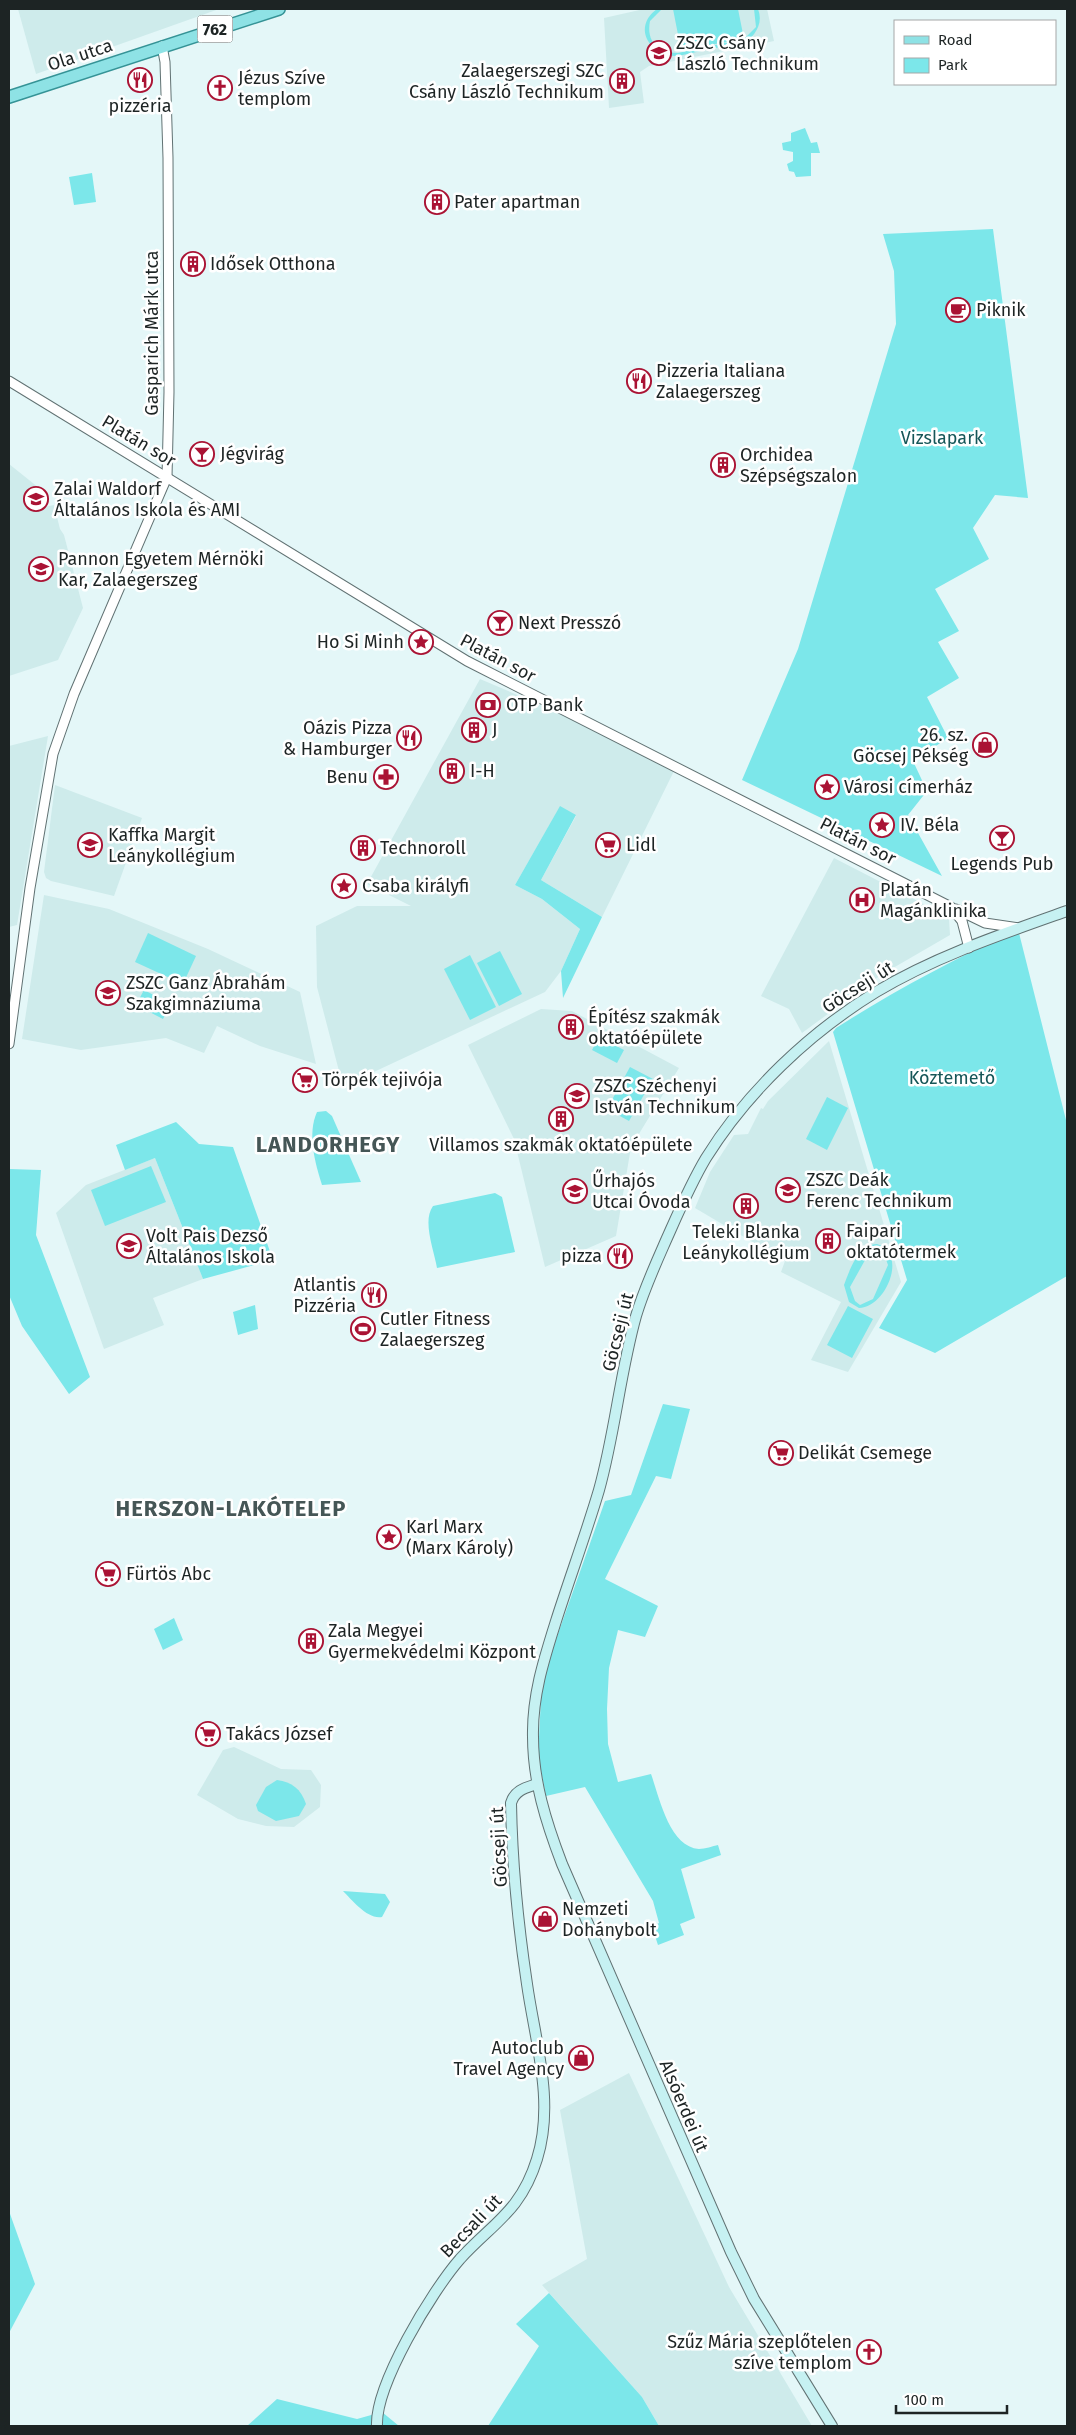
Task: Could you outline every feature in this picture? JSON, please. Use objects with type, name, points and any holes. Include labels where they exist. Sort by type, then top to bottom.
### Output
[{"type":"main road","name":"762","points":[[162,46],[279,9]]},
{"type":"main road","name":"Ola utca","points":[[9,96],[162,46]]},
{"type":"main road","name":"Göcseji út","points":[[522,1947],[511,1803],[513,1795],[519,1790],[537,1784],[532,1733],[539,1678],[598,1491],[638,1310],[684,1198],[706,1158],[730,1123],[764,1085],[814,1037],[876,992],[969,948],[1067,911]]},
{"type":"main road","name":"Alsóerdei út","points":[[537,1784],[544,1812],[562,1864],[709,2206],[754,2299],[832,2426]]},
{"type":"main road","name":"Becsali út","points":[[377,2426],[378,2403],[385,2383],[425,2311],[460,2260],[510,2211],[529,2181],[538,2158],[544,2130],[545,2100],[522,1947]]},
{"type":"street","name":"Gasparich Márk utca","points":[[9,1044],[30,888],[53,754],[71,702],[167,477],[169,414],[168,158],[165,62],[162,46]]},
{"type":"street","name":"Platán sor","points":[[9,382],[467,661],[985,923],[1020,928]]},
{"type":"street","points":[[952,907],[962,921],[969,948]]},
{"type":"shaded area","points":[[18,9],[219,9],[36,74]]},
{"type":"shaded area","name":"ZSZC Csány László Technikum","points":[[644,9],[767,9],[774,41],[649,66],[640,72],[644,103],[609,108],[604,18]]},
{"type":"shaded area","name":"Pannon Egyetem Mérnöki Kar, Zalaegerszeg","points":[[9,464],[39,488],[44,507],[54,505],[83,608],[58,660],[9,676]]},
{"type":"shaded area","points":[[480,679],[585,724],[674,771],[602,917],[541,880],[576,816],[560,807],[515,885],[542,899],[580,929],[561,971],[545,992],[346,1085],[339,1071],[317,987],[316,926],[357,906],[411,906],[367,884]]},
{"type":"shaded area","points":[[48,736],[17,925],[9,927],[9,746]]},
{"type":"shaded area","name":"Kaffka Margit Leánykollégium","points":[[55,785],[142,818],[114,896],[51,881],[46,878],[44,872]]},
{"type":"shaded area","points":[[834,858],[943,914],[949,919],[950,935],[881,975],[802,1033],[789,1009],[761,996]]},
{"type":"shaded area","name":"ZSZC Ganz Ábrahám Szakgimnáziuma","points":[[44,895],[109,909],[208,949],[300,992],[316,1064],[260,1046],[217,1026],[204,1053],[166,1038],[81,1050],[22,1039]]},
{"type":"shaded area","name":"ZSZC Széchenyi István Technikum","points":[[541,1009],[572,1011],[679,1068],[631,1147],[616,1236],[545,1267],[514,1139],[468,1045]]},
{"type":"shaded area","name":"ZSZC Deák Ferenc Technikum","points":[[829,1041],[901,1282],[848,1372],[811,1360],[841,1302],[781,1272],[785,1261],[695,1208],[710,1172],[734,1135],[748,1134],[761,1108],[763,1109],[768,1101]]},
{"type":"shaded area","name":"Volt Pais Dezső Általános Iskola","points":[[155,1158],[203,1279],[153,1298],[164,1325],[104,1349],[56,1213],[86,1185]]},
{"type":"shaded area","points":[[234,1747],[281,1769],[311,1770],[321,1785],[320,1807],[294,1827],[266,1826],[238,1819],[197,1795],[223,1750]]},
{"type":"shaded area","points":[[629,2073],[729,2287],[812,2426],[659,2426],[642,2397],[542,2285],[587,2259],[560,2110]]},
{"type":"green space","points":[[657,9],[662,9],[650,21],[649,28],[652,40],[655,45],[665,51],[678,53],[744,39],[756,27],[754,9],[758,9],[760,18],[754,34],[748,41],[678,56],[668,55],[659,51],[647,39],[645,32],[646,24],[650,16]]},
{"type":"green space","points":[[673,9],[738,9],[744,39],[681,50]]},
{"type":"green space","points":[[805,128],[811,143],[817,142],[820,153],[811,153],[811,176],[796,177],[794,172],[789,171],[787,164],[793,161],[793,152],[783,150],[782,143],[791,141],[791,133]]},
{"type":"green space","points":[[92,173],[96,202],[74,205],[69,177]]},
{"type":"green space","name":"Vizslapark","points":[[993,229],[1028,498],[995,495],[973,528],[989,559],[935,589],[959,631],[938,642],[959,678],[927,697],[948,738],[913,761],[927,791],[908,815],[942,876],[742,780],[798,649],[896,324],[894,271],[883,234]]},
{"type":"green space","points":[[560,806],[576,815],[541,880],[602,917],[563,998],[561,971],[580,929],[542,899],[515,885]]},
{"type":"green space","name":"Köztemető","points":[[1015,931],[1019,933],[1067,1124],[1067,1276],[935,1353],[879,1328],[907,1280],[833,1032],[858,1014],[902,989]]},
{"type":"green space","points":[[148,933],[196,956],[183,984],[135,962]]},
{"type":"green space","points":[[500,951],[522,994],[499,1006],[477,963]]},
{"type":"green space","points":[[470,955],[496,1007],[470,1020],[444,969]]},
{"type":"green space","points":[[144,990],[171,1004],[163,1019],[136,1005]]},
{"type":"green space","points":[[599,1037],[624,1050],[617,1063],[592,1050]]},
{"type":"green space","points":[[630,1067],[653,1079],[629,1121],[607,1109]]},
{"type":"green space","points":[[827,1097],[848,1108],[827,1150],[806,1139]]},
{"type":"green space","points":[[326,1111],[332,1116],[361,1182],[322,1185],[312,1139],[317,1112]]},
{"type":"green space","points":[[176,1122],[199,1144],[233,1147],[273,1260],[203,1279],[155,1158],[125,1170],[116,1145]]},
{"type":"green space","points":[[151,1166],[166,1202],[105,1226],[91,1190]]},
{"type":"green space","points":[[9,1169],[41,1170],[36,1235],[90,1377],[69,1394],[22,1326],[9,1295]]},
{"type":"green space","points":[[495,1193],[502,1197],[515,1252],[437,1268],[429,1227],[430,1212],[433,1206]]},
{"type":"green space","points":[[877,1244],[886,1250],[891,1258],[892,1269],[890,1280],[885,1290],[869,1306],[859,1308],[849,1302],[844,1285],[856,1259],[870,1245]],"holes":[[[876,1250],[883,1251],[888,1265],[873,1299],[860,1305],[855,1301],[850,1287],[869,1253]]]},
{"type":"green space","points":[[255,1305],[258,1329],[238,1335],[233,1312]]},
{"type":"green space","points":[[848,1306],[873,1319],[852,1358],[827,1345]]},
{"type":"green space","points":[[663,1404],[690,1409],[671,1479],[656,1476],[605,1579],[658,1606],[645,1637],[618,1630],[609,1668],[608,1744],[618,1782],[651,1774],[667,1819],[680,1840],[689,1846],[699,1849],[718,1845],[721,1855],[681,1869],[695,1918],[680,1924],[684,1935],[658,1945],[652,1927],[659,1923],[653,1901],[585,1787],[546,1796],[538,1756],[542,1679],[605,1501],[631,1495]]},
{"type":"green space","points":[[174,1618],[183,1640],[163,1650],[154,1629]]},
{"type":"green space","points":[[277,1780],[287,1782],[299,1790],[306,1804],[299,1816],[276,1821],[258,1811],[256,1805],[266,1787]]},
{"type":"green space","points":[[343,1891],[385,1894],[390,1902],[382,1917],[377,1917],[366,1912]]},
{"type":"green space","points":[[9,2211],[35,2284],[9,2333]]},
{"type":"green space","points":[[549,2293],[642,2397],[659,2426],[488,2426],[539,2346],[516,2324]]},
{"type":"green space","points":[[277,2399],[357,2419],[382,2412],[399,2426],[247,2426]]},
{"type":"place","name":"ZSZC Csány László Technikum","points":[[659,53]]},
{"type":"place","name":"pizzéria","points":[[140,80]]},
{"type":"place","name":"Zalaegerszegi SZC Csány László Technikum","points":[[622,81]]},
{"type":"place","name":"Jézus Szíve templom","points":[[220,88]]},
{"type":"place","name":"Pater apartman","points":[[437,202]]},
{"type":"place","name":"Idősek Otthona","points":[[193,264]]},
{"type":"place","name":"Piknik","points":[[958,310]]},
{"type":"place","name":"Pizzeria Italiana Zalaegerszeg","points":[[639,381]]},
{"type":"place","name":"Jégvirág","points":[[202,454]]},
{"type":"place","name":"Orchidea Szépségszalon","points":[[723,465]]},
{"type":"place","name":"Zalai Waldorf Általános Iskola és AMI","points":[[36,499]]},
{"type":"place","name":"Pannon Egyetem Mérnöki Kar, Zalaegerszeg","points":[[41,569]]},
{"type":"place","name":"Next Presszó","points":[[500,623]]},
{"type":"place","name":"Ho Si Minh","points":[[421,642]]},
{"type":"place","name":"OTP Bank","points":[[488,705]]},
{"type":"place","name":"J","points":[[474,730]]},
{"type":"place","name":"Oázis Pizza & Hamburger","points":[[409,738]]},
{"type":"place","name":"26. sz. Göcsej Pékség","points":[[985,745]]},
{"type":"place","name":"I-H","points":[[452,771]]},
{"type":"place","name":"Benu","points":[[386,777]]},
{"type":"place","name":"Városi címerház","points":[[827,787]]},
{"type":"place","name":"IV. Béla","points":[[882,825]]},
{"type":"place","name":"Legends Pub","points":[[1002,838]]},
{"type":"place","name":"Kaffka Margit Leánykollégium","points":[[90,845]]},
{"type":"place","name":"Lidl","points":[[608,845]]},
{"type":"place","name":"Technoroll","points":[[363,848]]},
{"type":"place","name":"Csaba királyfi","points":[[344,886]]},
{"type":"place","name":"Platán Magánklinika","points":[[862,900]]},
{"type":"place","name":"ZSZC Ganz Ábrahám Szakgimnáziuma","points":[[108,993]]},
{"type":"place","name":"Építész szakmák oktatóépülete","points":[[571,1027]]},
{"type":"place","name":"Törpék tejivója","points":[[305,1080]]},
{"type":"place","name":"ZSZC Széchenyi István Technikum","points":[[577,1096]]},
{"type":"place","name":"Villamos szakmák oktatóépülete","points":[[561,1119]]},
{"type":"place","name":"ZSZC Deák Ferenc Technikum","points":[[788,1190]]},
{"type":"place","name":"Űrhajós Utcai Óvoda","points":[[575,1191]]},
{"type":"place","name":"Teleki Blanka Leánykollégium","points":[[746,1206]]},
{"type":"place","name":"Faipari oktatótermek","points":[[828,1241]]},
{"type":"place","name":"Volt Pais Dezső Általános Iskola","points":[[129,1246]]},
{"type":"place","name":"pizza","points":[[620,1256]]},
{"type":"place","name":"Atlantis Pizzéria","points":[[374,1295]]},
{"type":"place","name":"Cutler Fitness Zalaegerszeg","points":[[363,1329]]},
{"type":"place","name":"Delikát Csemege","points":[[781,1453]]},
{"type":"place","name":"Karl Marx (Marx Károly)","points":[[389,1537]]},
{"type":"place","name":"Fürtös Abc","points":[[108,1574]]},
{"type":"place","name":"Zala Megyei Gyermekvédelmi Központ","points":[[311,1641]]},
{"type":"place","name":"Takács József","points":[[208,1734]]},
{"type":"place","name":"Nemzeti Dohánybolt","points":[[545,1919]]},
{"type":"place","name":"Autoclub Travel Agency","points":[[581,2058]]},
{"type":"place","name":"Szűz Mária szeplőtelen szíve templom","points":[[869,2352]]},
{"type":"district","name":"LANDORHEGY","points":[[328,1144]]},
{"type":"district","name":"HERSZON-LAKÓTELEP","points":[[231,1508]]}]
